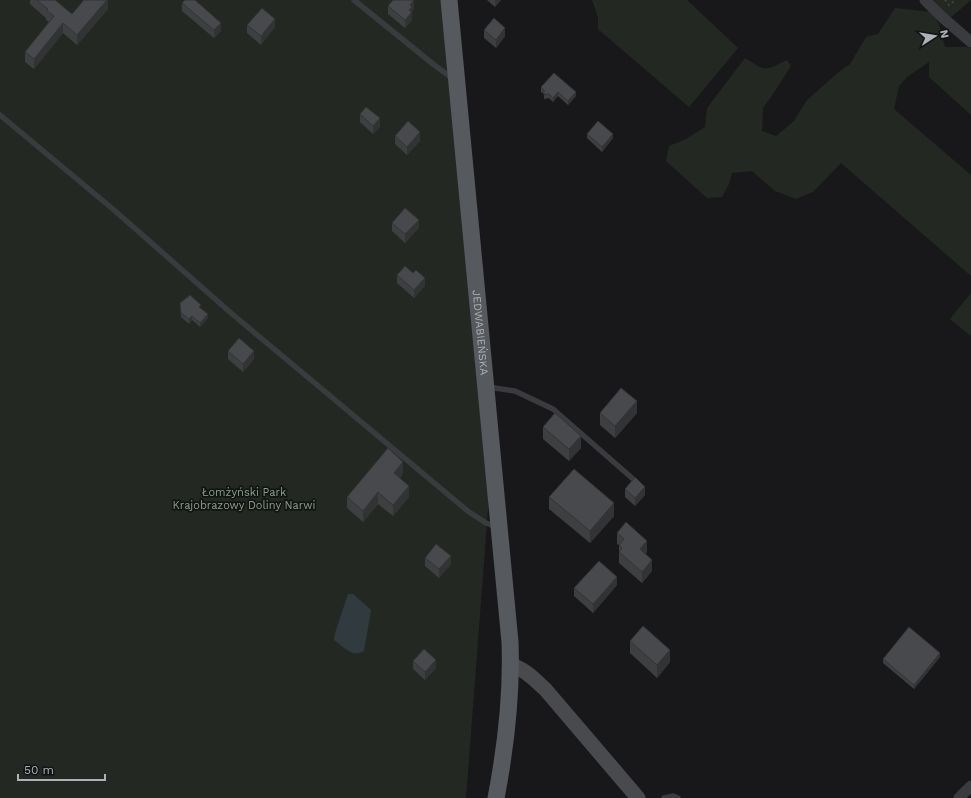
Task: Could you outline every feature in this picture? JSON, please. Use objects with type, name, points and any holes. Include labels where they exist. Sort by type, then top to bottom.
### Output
[{"type":"main road","name":"JEDWABIEŃSKA","points":[[449,0],[508,615],[511,665],[507,730],[496,798]]},
{"type":"main road","points":[[511,665],[518,667],[545,689],[638,798]]},
{"type":"street","points":[[925,0],[971,42]]},
{"type":"street","points":[[959,798],[971,786]]},
{"type":"lane","points":[[354,0],[456,81]]},
{"type":"lane","points":[[0,115],[114,210],[230,313],[469,512],[486,523],[499,528]]},
{"type":"lane","points":[[486,387],[504,388],[515,391],[553,409],[632,478]]},
{"type":"lane","points":[[664,798],[673,796],[678,798]]},
{"type":"path","points":[[945,0],[949,5],[955,0]]},
{"type":"green space","name":"Łomżyński Park Krajobrazowy Doliny Narwi","points":[[0,0],[444,0],[489,496],[466,798],[0,798]]},
{"type":"green space","points":[[592,0],[687,0],[738,48],[689,107],[598,29],[598,17]]},
{"type":"green space","points":[[933,0],[971,0],[950,18]]},
{"type":"green space","points":[[895,8],[931,12],[939,24],[945,47],[971,48],[971,115],[929,77],[929,62],[907,77],[899,86],[894,109],[971,175],[971,276],[841,163],[813,192],[796,199],[775,191],[752,171],[732,173],[729,184],[722,197],[707,198],[666,161],[669,146],[686,139],[705,127],[707,108],[745,58],[762,68],[769,68],[787,60],[791,66],[763,108],[762,131],[776,136],[794,121],[807,100],[850,64],[866,37],[878,34]]},
{"type":"green space","points":[[971,293],[971,336],[950,319]]},
{"type":"shaded area","points":[[348,594],[353,594],[371,610],[364,651],[360,653],[348,651],[334,640]]},
{"type":"building","points":[[37,0],[55,0],[72,14],[84,0],[107,0],[77,35],[63,23],[34,59],[25,52],[54,16]]},
{"type":"building","points":[[185,0],[195,0],[221,23],[214,30],[182,3]]},
{"type":"building","points":[[393,0],[414,0],[410,5],[412,7],[409,10],[412,12],[405,20],[388,6]]},
{"type":"building","points":[[262,8],[275,19],[261,36],[247,25]]},
{"type":"building","points":[[494,18],[505,28],[496,40],[484,30]]},
{"type":"building","points":[[554,73],[576,92],[568,101],[558,92],[553,98],[549,94],[544,95],[544,90],[541,87]]},
{"type":"building","points":[[366,107],[380,118],[373,126],[360,114]]},
{"type":"building","points":[[408,121],[420,132],[407,147],[395,136]]},
{"type":"building","points":[[598,121],[613,134],[602,147],[587,134]]},
{"type":"building","points":[[405,208],[419,220],[405,234],[392,223]]},
{"type":"building","points":[[405,266],[413,273],[416,270],[425,278],[414,290],[397,275]]},
{"type":"building","points":[[190,295],[201,305],[199,307],[208,314],[200,323],[192,316],[189,319],[181,313],[180,303]]},
{"type":"building","points":[[239,338],[254,351],[243,364],[228,351]]},
{"type":"building","points":[[621,388],[637,401],[615,426],[600,413]]},
{"type":"building","points":[[555,413],[581,436],[569,449],[543,427]]},
{"type":"building","points":[[388,448],[403,462],[394,473],[409,486],[393,505],[378,492],[363,511],[347,497]]},
{"type":"building","points":[[574,469],[614,503],[590,531],[549,497]]},
{"type":"building","points":[[635,477],[645,487],[635,498],[625,489]]},
{"type":"building","points":[[626,522],[647,541],[640,549],[652,560],[642,572],[619,552],[622,548],[619,545],[624,539],[617,533]]},
{"type":"building","points":[[436,544],[451,556],[439,569],[425,558]]},
{"type":"building","points":[[599,561],[617,577],[593,604],[574,588]]},
{"type":"building","points":[[643,626],[670,650],[657,665],[630,641]]},
{"type":"building","points":[[909,627],[940,653],[914,685],[883,659]]},
{"type":"building","points":[[424,649],[436,660],[425,672],[413,661]]}]
